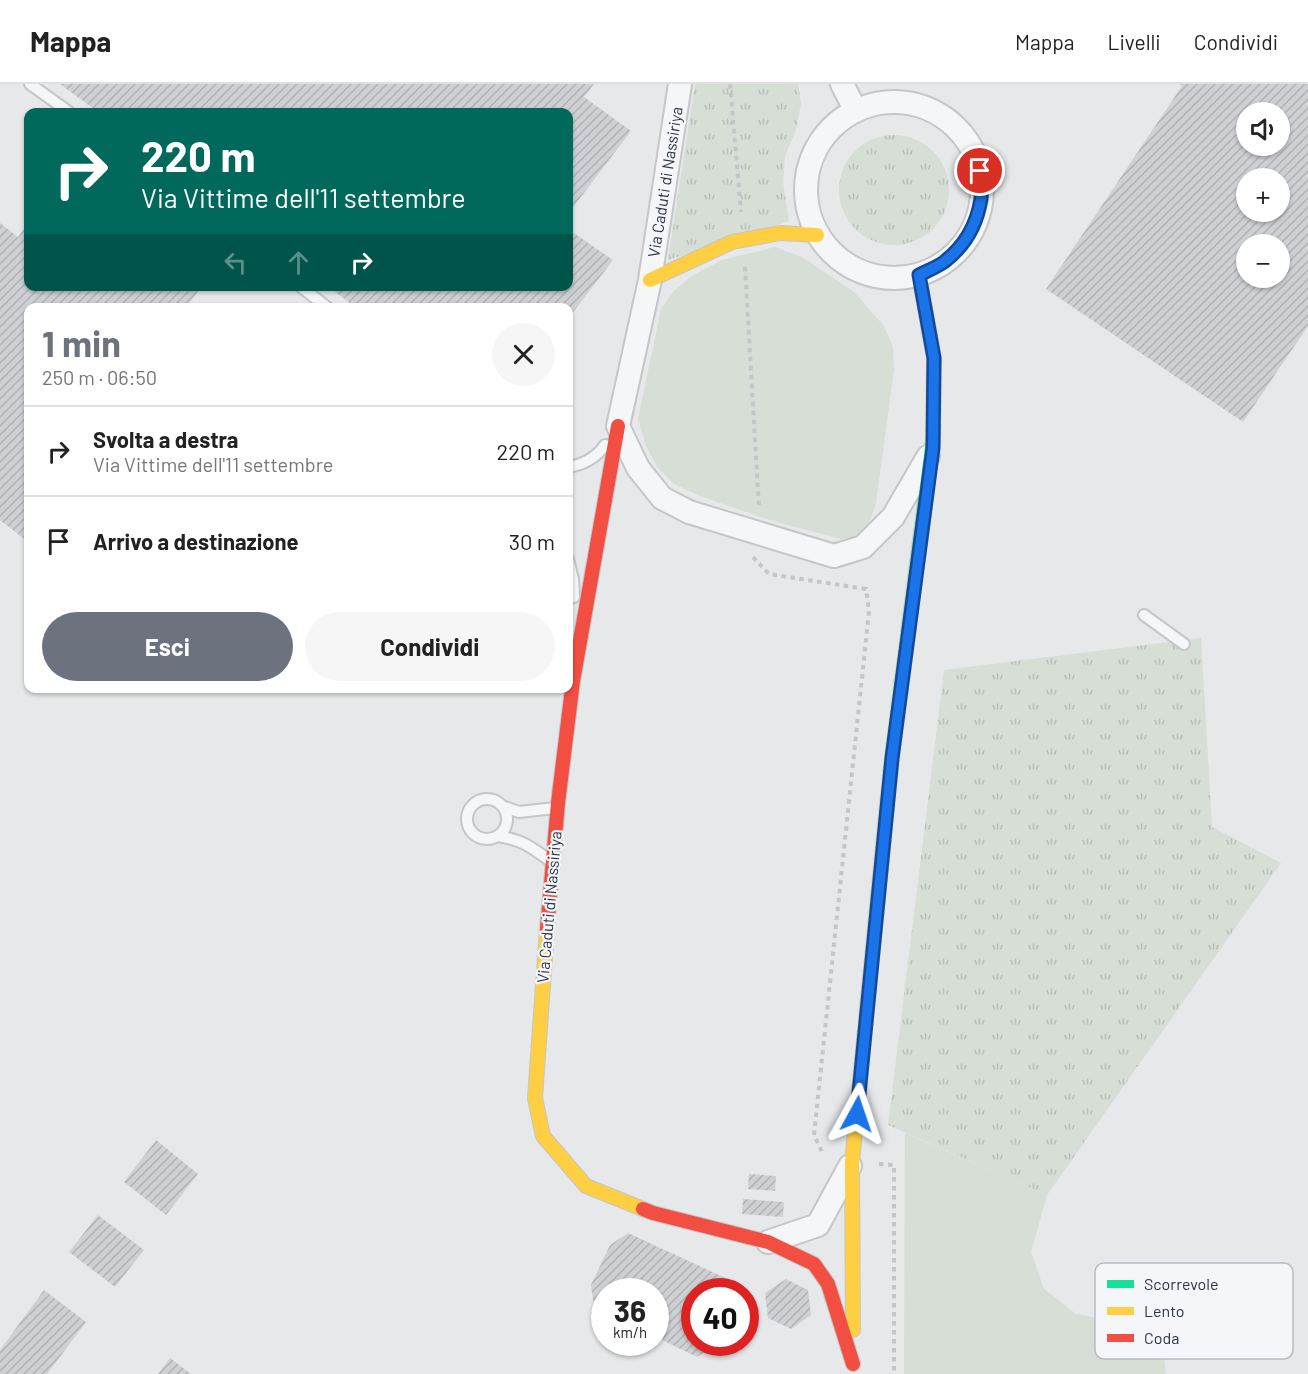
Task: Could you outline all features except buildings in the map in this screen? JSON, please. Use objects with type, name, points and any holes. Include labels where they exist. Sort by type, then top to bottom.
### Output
[{"type":"street","name":"Via Caduti di Nassiriya","points":[[573,685],[618,426],[650,280],[680,84]]},
{"type":"street","points":[[842,84],[855,111]]},
{"type":"street","points":[[881,103],[907,103],[932,111],[954,125],[970,146],[980,171],[982,197],[971,230],[962,245],[943,263],[919,275],[890,278],[861,272],[836,257],[817,235],[807,208],[806,179],[814,151],[831,127],[855,111],[881,103]]},
{"type":"street","name":"Via Caduti di Nassiriya","points":[[650,280],[732,242],[780,233],[817,235]]},
{"type":"street","points":[[853,1369],[852,1162],[892,758],[933,448],[934,358],[919,275]]},
{"type":"street","points":[[618,426],[638,468],[663,498],[689,512],[834,556],[863,547],[893,517],[933,448]]},
{"type":"street","name":"Via Caduti di Nassiriya","points":[[572,693],[558,807],[535,1088],[543,1136],[586,1186],[653,1213],[768,1242],[814,1264],[828,1284],[853,1369]]},
{"type":"street","points":[[768,1242],[818,1225],[852,1162]]},
{"type":"lane","points":[[30,84],[63,108]]},
{"type":"lane","points":[[306,291],[322,303]]},
{"type":"lane","points":[[573,466],[589,461],[602,450],[618,426]]},
{"type":"lane","points":[[573,579],[579,644]]},
{"type":"lane","points":[[1144,615],[1184,644]]},
{"type":"lane","points":[[485,799],[502,806],[506,812],[506,825],[498,836],[485,840],[472,834],[466,822],[467,815],[474,804],[485,799]]},
{"type":"lane","points":[[502,806],[519,812],[558,807]]},
{"type":"lane","points":[[498,836],[517,839],[553,863]]},
{"type":"path","points":[[730,84],[742,218]]},
{"type":"path","points":[[745,264],[759,509]]},
{"type":"green space","points":[[695,84],[798,84],[801,103],[796,130],[785,156],[783,182],[789,221],[668,260]]},
{"type":"green space","points":[[894,135],[915,139],[933,151],[945,169],[949,190],[945,211],[933,229],[915,241],[894,245],[873,241],[855,229],[843,211],[839,190],[843,169],[855,151],[873,139]]},
{"type":"green space","points":[[775,247],[802,257],[854,292],[884,326],[893,347],[894,369],[876,503],[870,521],[857,536],[841,539],[769,520],[700,496],[674,484],[658,468],[646,446],[638,419],[661,309],[674,291],[690,277],[722,260]]},
{"type":"green space","points":[[1201,638],[1212,827],[1281,863],[1047,1195],[888,1125],[944,670]]},
{"type":"green space","points":[[905,1133],[1047,1195],[1031,1252],[1044,1289],[1076,1314],[1095,1317],[1095,1359],[1164,1359],[1166,1374],[904,1374]]},
{"type":"traffic: fast","points":[[885,826],[933,440]]},
{"type":"traffic: slow","points":[[650,280],[732,242],[780,233],[817,235]]},
{"type":"traffic: slow","points":[[919,275],[934,358],[933,440]]},
{"type":"traffic: slow","points":[[853,1330],[852,1162],[885,826]]},
{"type":"traffic: slow","points":[[547,929],[535,1098],[543,1136],[586,1186],[643,1209]]},
{"type":"traffic: jam","points":[[573,681],[618,426]]},
{"type":"traffic: jam","points":[[547,929],[558,803],[572,693]]},
{"type":"traffic: jam","points":[[643,1209],[768,1242],[814,1264],[828,1284],[853,1364]]},
{"type":"route","points":[[857,1114],[892,758],[933,448],[934,358],[919,275],[943,263],[962,245],[969,234],[975,223],[982,197],[980,171]]}]
